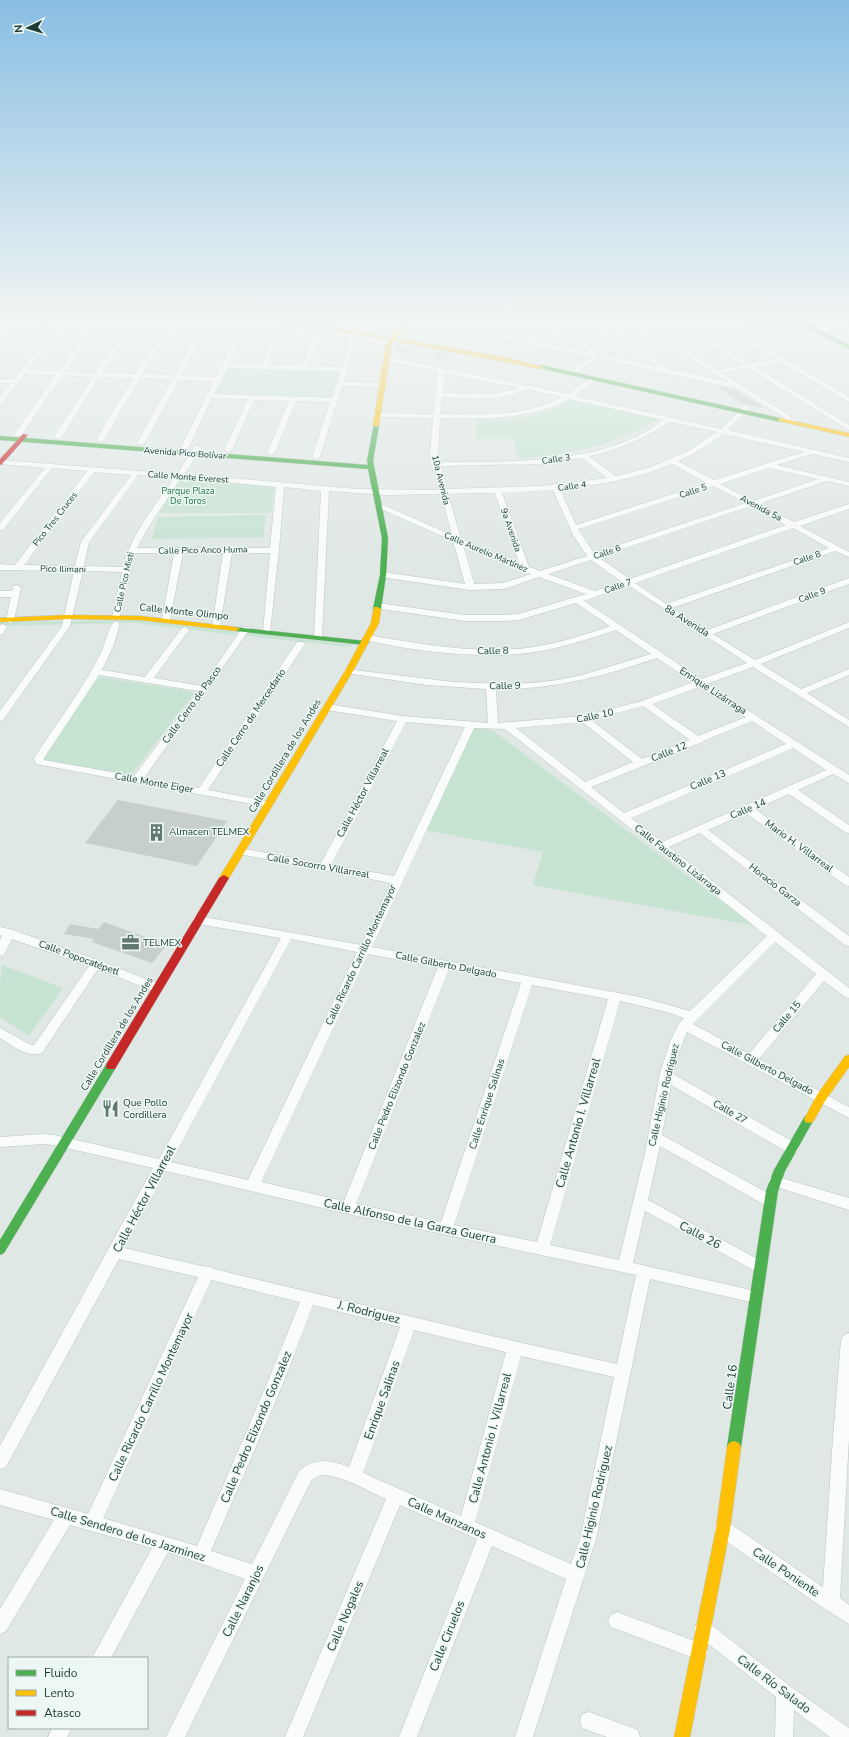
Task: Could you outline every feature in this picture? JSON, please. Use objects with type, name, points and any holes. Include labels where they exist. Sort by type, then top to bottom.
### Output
[{"type":"street","points":[[1,463],[46,397]]},
{"type":"street","points":[[58,437],[83,397]]},
{"type":"street","points":[[100,440],[125,397]]},
{"type":"street","points":[[141,443],[167,397]]},
{"type":"street","points":[[185,447],[209,397]]},
{"type":"street","points":[[228,450],[252,397]]},
{"type":"street","points":[[253,397],[334,400]]},
{"type":"street","points":[[316,457],[335,397]]},
{"type":"street","name":"Calle Cordillera de los Andes","points":[[0,1250],[239,851],[349,671],[375,623],[383,575],[385,538],[370,464],[379,397]]},
{"type":"street","name":"10a Avenida","points":[[440,397],[434,442],[435,464],[470,588]]},
{"type":"street","points":[[377,415],[482,417],[522,414],[542,410],[568,397]]},
{"type":"street","points":[[575,397],[849,460]]},
{"type":"street","points":[[687,397],[745,409]]},
{"type":"street","points":[[693,397],[789,419],[849,435]]},
{"type":"street","points":[[755,397],[789,419],[849,429]]},
{"type":"street","points":[[798,397],[849,429]]},
{"type":"street","points":[[271,454],[293,399]]},
{"type":"street","name":"Calle 4","points":[[375,492],[498,491],[556,488],[614,479],[648,470],[698,449],[723,432],[745,409]]},
{"type":"street","name":"Calle 3","points":[[435,464],[532,462],[583,455],[630,441],[642,436],[670,419]]},
{"type":"street","name":"Avenida Pico Bolívar","points":[[0,433],[19,437],[370,464]]},
{"type":"street","points":[[0,451],[19,437]]},
{"type":"street","name":"Avenida Pico Bolívar","points":[[0,438],[58,437],[185,447],[196,450],[228,450],[316,457],[370,464]]},
{"type":"street","name":"Calle Pico Misti","points":[[40,762],[39,758],[96,672],[108,647],[116,621],[131,551],[145,526],[196,450]]},
{"type":"street","name":"Calle 5","points":[[574,528],[812,452]]},
{"type":"street","points":[[583,455],[614,479]]},
{"type":"street","name":"Avenida 5a","points":[[672,461],[849,555]]},
{"type":"street","name":"Calle Monte Everest","points":[[1,463],[375,492]]},
{"type":"street","points":[[0,528],[50,466]]},
{"type":"street","points":[[770,466],[849,484]]},
{"type":"street","name":"Pico Tres Cruces","points":[[17,568],[92,469]]},
{"type":"street","points":[[0,718],[67,621],[83,546],[88,537],[136,473]]},
{"type":"street","name":"Calle 6","points":[[383,575],[470,588],[504,586],[541,575],[826,479]]},
{"type":"street","points":[[268,631],[280,484]]},
{"type":"street","points":[[318,638],[325,488]]},
{"type":"street","name":"8a Avenida","points":[[556,488],[580,542],[592,557],[628,583],[849,724]]},
{"type":"street","name":"9a Avenida","points":[[498,491],[525,569]]},
{"type":"street","name":"Calle Aurelio Martínez","points":[[378,506],[525,569],[595,594]]},
{"type":"street","name":"Calle 7","points":[[378,606],[465,618],[504,618],[532,613],[628,583],[849,506]]},
{"type":"street","name":"Calle 8","points":[[665,607],[836,548]]},
{"type":"street","points":[[166,620],[179,550]]},
{"type":"street","points":[[216,626],[228,550]]},
{"type":"street","name":"Calle Pico Anco Huma","points":[[131,551],[275,550]]},
{"type":"street","name":"Pico Ilimani","points":[[0,567],[126,570]]},
{"type":"street","name":"Calle 9","points":[[707,633],[849,581]]},
{"type":"street","points":[[0,594],[16,591],[10,620]]},
{"type":"street","name":"Enrique Lizárraga","points":[[577,600],[700,683],[849,780]]},
{"type":"street","name":"Calle Monte Olimpo","points":[[1,627],[10,620],[166,620],[216,626],[300,644],[364,644]]},
{"type":"street","name":"Calle Monte Olimpo","points":[[1,627],[67,621]]},
{"type":"street","name":"Calle Monte Olimpo","points":[[116,621],[185,630],[244,633],[268,631],[364,644]]},
{"type":"street","name":"Calle 10","points":[[327,707],[403,719],[471,725],[507,726],[584,720],[645,703],[755,663],[849,624]]},
{"type":"street","name":"Calle 8","points":[[364,644],[452,651],[508,651],[549,647],[616,627]]},
{"type":"street","points":[[148,680],[185,630]]},
{"type":"street","name":"Calle Cerro de Pasco","points":[[137,780],[244,633]]},
{"type":"street","name":"Calle Cerro de Mercedario","points":[[202,791],[300,644]]},
{"type":"street","name":"Calle 9","points":[[349,671],[407,680],[491,687],[523,686],[572,680],[658,655]]},
{"type":"street","points":[[96,672],[204,689]]},
{"type":"street","points":[[800,692],[849,672]]},
{"type":"street","points":[[491,687],[493,725]]},
{"type":"street","points":[[645,703],[698,741]]},
{"type":"street","name":"Calle 12","points":[[583,786],[698,741],[754,717]]},
{"type":"street","name":"Calle Héctor Villarreal","points":[[324,867],[403,719]]},
{"type":"street","points":[[584,720],[641,763]]},
{"type":"street","name":"Calle Ricardo Carrillo Montemayor","points":[[252,1186],[365,949],[396,880],[471,725]]},
{"type":"street","name":"Calle Faustino Lizárraga","points":[[507,726],[849,994]]},
{"type":"street","name":"Calle 13","points":[[623,817],[794,744]]},
{"type":"street","name":"Calle Monte Eiger","points":[[40,762],[268,804]]},
{"type":"street","name":"Calle 14","points":[[660,847],[834,770]]},
{"type":"street","points":[[791,790],[849,830]]},
{"type":"street","name":"Mario H. Villarreal","points":[[748,809],[849,882]]},
{"type":"street","name":"Horacio Garza","points":[[701,829],[849,942]]},
{"type":"street","name":"Calle Socorro Villarreal","points":[[239,851],[396,880]]},
{"type":"street","name":"Calle Gilberto Delgado","points":[[198,920],[365,949],[657,1005],[688,1021],[751,1060],[849,1113]]},
{"type":"street","points":[[0,952],[4,932]]},
{"type":"street","name":"Calle Popocatépetl","points":[[4,932],[96,964],[157,988]]},
{"type":"street","name":"Calle Héctor Villarreal","points":[[0,1462],[288,935]]},
{"type":"street","name":"Calle Higinio Rodriguez","points":[[624,1266],[655,1137],[674,1045],[688,1021],[774,936]]},
{"type":"street","points":[[0,1032],[29,1050],[38,1050],[96,964]]},
{"type":"street","name":"Calle Pedro Elizondo Gonzalez","points":[[348,1208],[445,965]]},
{"type":"street","name":"Calle 15","points":[[751,1060],[823,974]]},
{"type":"street","name":"Calle Enrique Salinas","points":[[446,1228],[528,980]]},
{"type":"street","name":"Calle Antonio I. Villarreal","points":[[542,1249],[615,997]]},
{"type":"street","name":"Calle 16","points":[[682,1737],[722,1529],[770,1201],[775,1182],[792,1148],[821,1098],[849,1059]]},
{"type":"street","name":"Calle 27","points":[[667,1077],[792,1148]]},
{"type":"street","points":[[655,1137],[770,1201]]},
{"type":"street","name":"Calle Alfonso de la Garza Guerra","points":[[0,1142],[43,1139],[65,1142],[162,1166],[348,1208],[624,1266],[755,1297]]},
{"type":"street","points":[[775,1182],[849,1204]]},
{"type":"street","name":"Calle 26","points":[[640,1202],[760,1267]]},
{"type":"street","name":"J. Rodriguez","points":[[116,1252],[208,1272],[515,1349],[623,1372]]},
{"type":"street","name":"Calle Higinio Rodriguez","points":[[524,1737],[588,1539],[644,1271]]},
{"type":"street","name":"Calle Ricardo Carrillo Montemayor","points":[[93,1522],[208,1272]]},
{"type":"street","name":"Calle Pedro Elizondo Gonzalez","points":[[201,1555],[274,1386],[308,1297]]},
{"type":"street","name":"Enrique Salinas","points":[[354,1477],[409,1322]]},
{"type":"street","points":[[831,1603],[841,1438],[849,1340]]},
{"type":"street","name":"Calle Antonio I. Villarreal","points":[[466,1526],[515,1349]]},
{"type":"street","name":"Calle Manzanos","points":[[315,1468],[329,1468],[354,1477],[577,1575]]},
{"type":"street","name":"Calle Naranjos","points":[[175,1737],[305,1476],[315,1468]]},
{"type":"street","name":"Calle Nogales","points":[[294,1737],[396,1495]]},
{"type":"street","name":"Calle Sendero de los Jazminez","points":[[0,1497],[93,1522],[201,1555],[256,1574]]},
{"type":"street","points":[[0,1625],[4,1609],[67,1515]]},
{"type":"street","name":"Calle Poniente","points":[[722,1529],[849,1615]]},
{"type":"street","name":"Calle Ciruelos","points":[[408,1737],[487,1536]]},
{"type":"street","points":[[101,1657],[164,1544]]},
{"type":"street","points":[[617,1621],[699,1651]]},
{"type":"street","name":"Calle Río Salado","points":[[703,1629],[785,1693],[846,1737]]},
{"type":"street","points":[[784,1737],[785,1693]]},
{"type":"street","points":[[589,1721],[632,1737]]},
{"type":"green space","points":[[294,397],[331,397],[331,398]]},
{"type":"green space","points":[[570,399],[659,419],[625,436],[608,442],[573,451],[537,457],[518,459],[514,439],[476,439],[477,419],[525,417],[547,411]]},
{"type":"green space","name":"Parque Plaza De Toros","points":[[179,477],[275,485],[271,513],[154,513]]},
{"type":"green space","points":[[266,515],[263,537],[152,539],[158,517]]},
{"type":"green space","points":[[136,620],[236,632],[235,635],[135,623],[0,626],[0,622]]},
{"type":"green space","points":[[247,632],[353,645],[350,647],[246,636]]},
{"type":"green space","points":[[95,676],[195,692],[131,775],[42,761]]},
{"type":"green space","points":[[473,728],[492,730],[755,926],[533,885],[543,852],[423,830]]},
{"type":"green space","points":[[2,965],[63,988],[29,1036],[0,1017],[0,984]]},
{"type":"building","points":[[732,397],[747,397],[763,407],[762,408],[742,404]]},
{"type":"building","name":"Almacen TELMEX","points":[[118,800],[227,821],[197,866],[85,843]]},
{"type":"building","name":"TELMEX","points":[[104,922],[167,945],[152,963],[92,942],[94,939],[64,934],[70,924],[98,929]]},
{"type":"traffic: fast","points":[[677,397],[780,420]]},
{"type":"traffic: fast","points":[[376,425],[370,461],[385,538],[383,575],[377,609]]},
{"type":"traffic: fast","points":[[0,438],[370,467]]},
{"type":"traffic: fast","points":[[236,629],[365,643]]},
{"type":"traffic: fast","points":[[0,1250],[111,1066]]},
{"type":"traffic: fast","points":[[734,1447],[772,1191],[780,1170],[809,1119]]},
{"type":"traffic: slow","points":[[376,425],[380,397]]},
{"type":"traffic: slow","points":[[780,420],[849,435]]},
{"type":"traffic: slow","points":[[224,878],[349,671],[375,623],[377,609]]},
{"type":"traffic: slow","points":[[0,620],[68,617],[140,618],[236,629]]},
{"type":"traffic: slow","points":[[809,1119],[821,1098],[849,1059]]},
{"type":"traffic: slow","points":[[682,1737],[723,1529],[734,1447]]},
{"type":"traffic: jam","points":[[0,463],[25,435]]},
{"type":"traffic: jam","points":[[111,1066],[224,878]]},
{"type":"place","name":"Almacen TELMEX","points":[[156,832]]},
{"type":"place","name":"TELMEX","points":[[130,943]]},
{"type":"place","name":"Que Pollo Cordillera","points":[[110,1109]]}]
